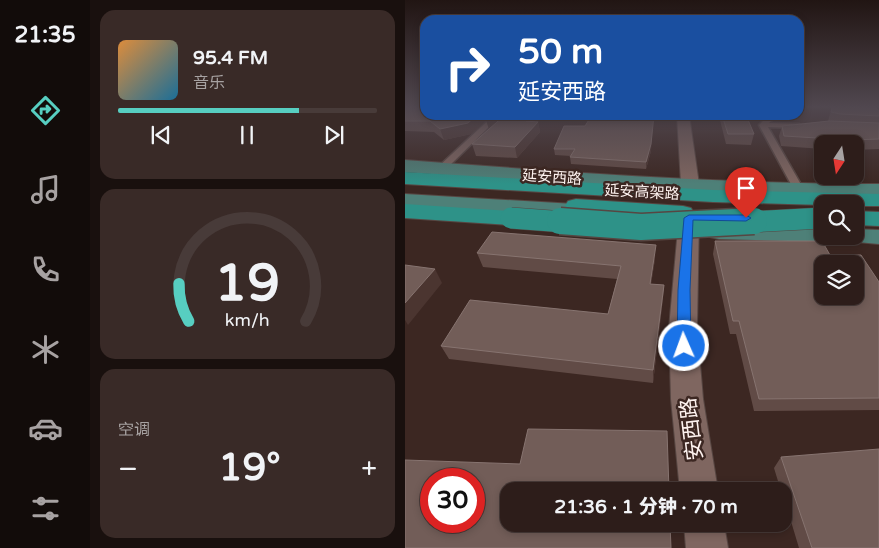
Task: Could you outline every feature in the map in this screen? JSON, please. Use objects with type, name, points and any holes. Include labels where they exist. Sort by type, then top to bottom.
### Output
[{"type":"highway","name":"延安高架路","points":[[405,178],[713,196],[879,200]]},
{"type":"highway","name":"延安高架路","points":[[405,191],[627,211],[814,222]]},
{"type":"highway","points":[[405,211],[641,227],[814,222]]},
{"type":"highway","points":[[864,218],[879,218]]},
{"type":"main road","name":"延安西路","points":[[405,166],[593,180],[819,190],[879,190]]},
{"type":"main road","name":"延安西路","points":[[405,201],[688,224]]},
{"type":"main road","points":[[405,218],[688,224],[814,222]]},
{"type":"main road","points":[[864,236],[879,237]]},
{"type":"street","points":[[685,133],[690,184]]},
{"type":"street","name":"安西路","points":[[688,224],[683,328],[687,399],[698,482]]},
{"type":"street","points":[[704,532],[707,548]]},
{"type":"lane","points":[[441,169],[479,133]]},
{"type":"lane","points":[[767,133],[798,188]]},
{"type":"building","points":[[485,133],[528,133],[515,147],[472,144]]},
{"type":"building","points":[[561,133],[652,133],[646,162],[570,157],[575,149],[554,149]]},
{"type":"building","points":[[728,133],[754,134],[728,134]]},
{"type":"building","points":[[783,133],[879,133],[879,139],[864,140],[864,135],[814,135],[814,138],[784,136]]},
{"type":"building","points":[[492,232],[656,245],[650,284],[664,285],[653,370],[441,346],[470,300],[608,314],[621,266],[477,253]]},
{"type":"building","points":[[715,241],[814,241],[814,245],[824,245],[830,255],[814,255],[814,305],[864,305],[864,260],[879,282],[879,398],[759,399],[739,321],[733,321]]},
{"type":"building","points":[[405,265],[435,269],[405,303]]},
{"type":"building","points":[[528,429],[667,431],[669,482],[500,482],[500,532],[670,532],[671,548],[405,548],[405,460],[520,464]]},
{"type":"building","points":[[879,449],[879,548],[812,548],[792,489],[792,482],[790,482],[781,457]]},
{"type":"route","points":[[684,346],[684,290],[689,218],[746,218]]}]
